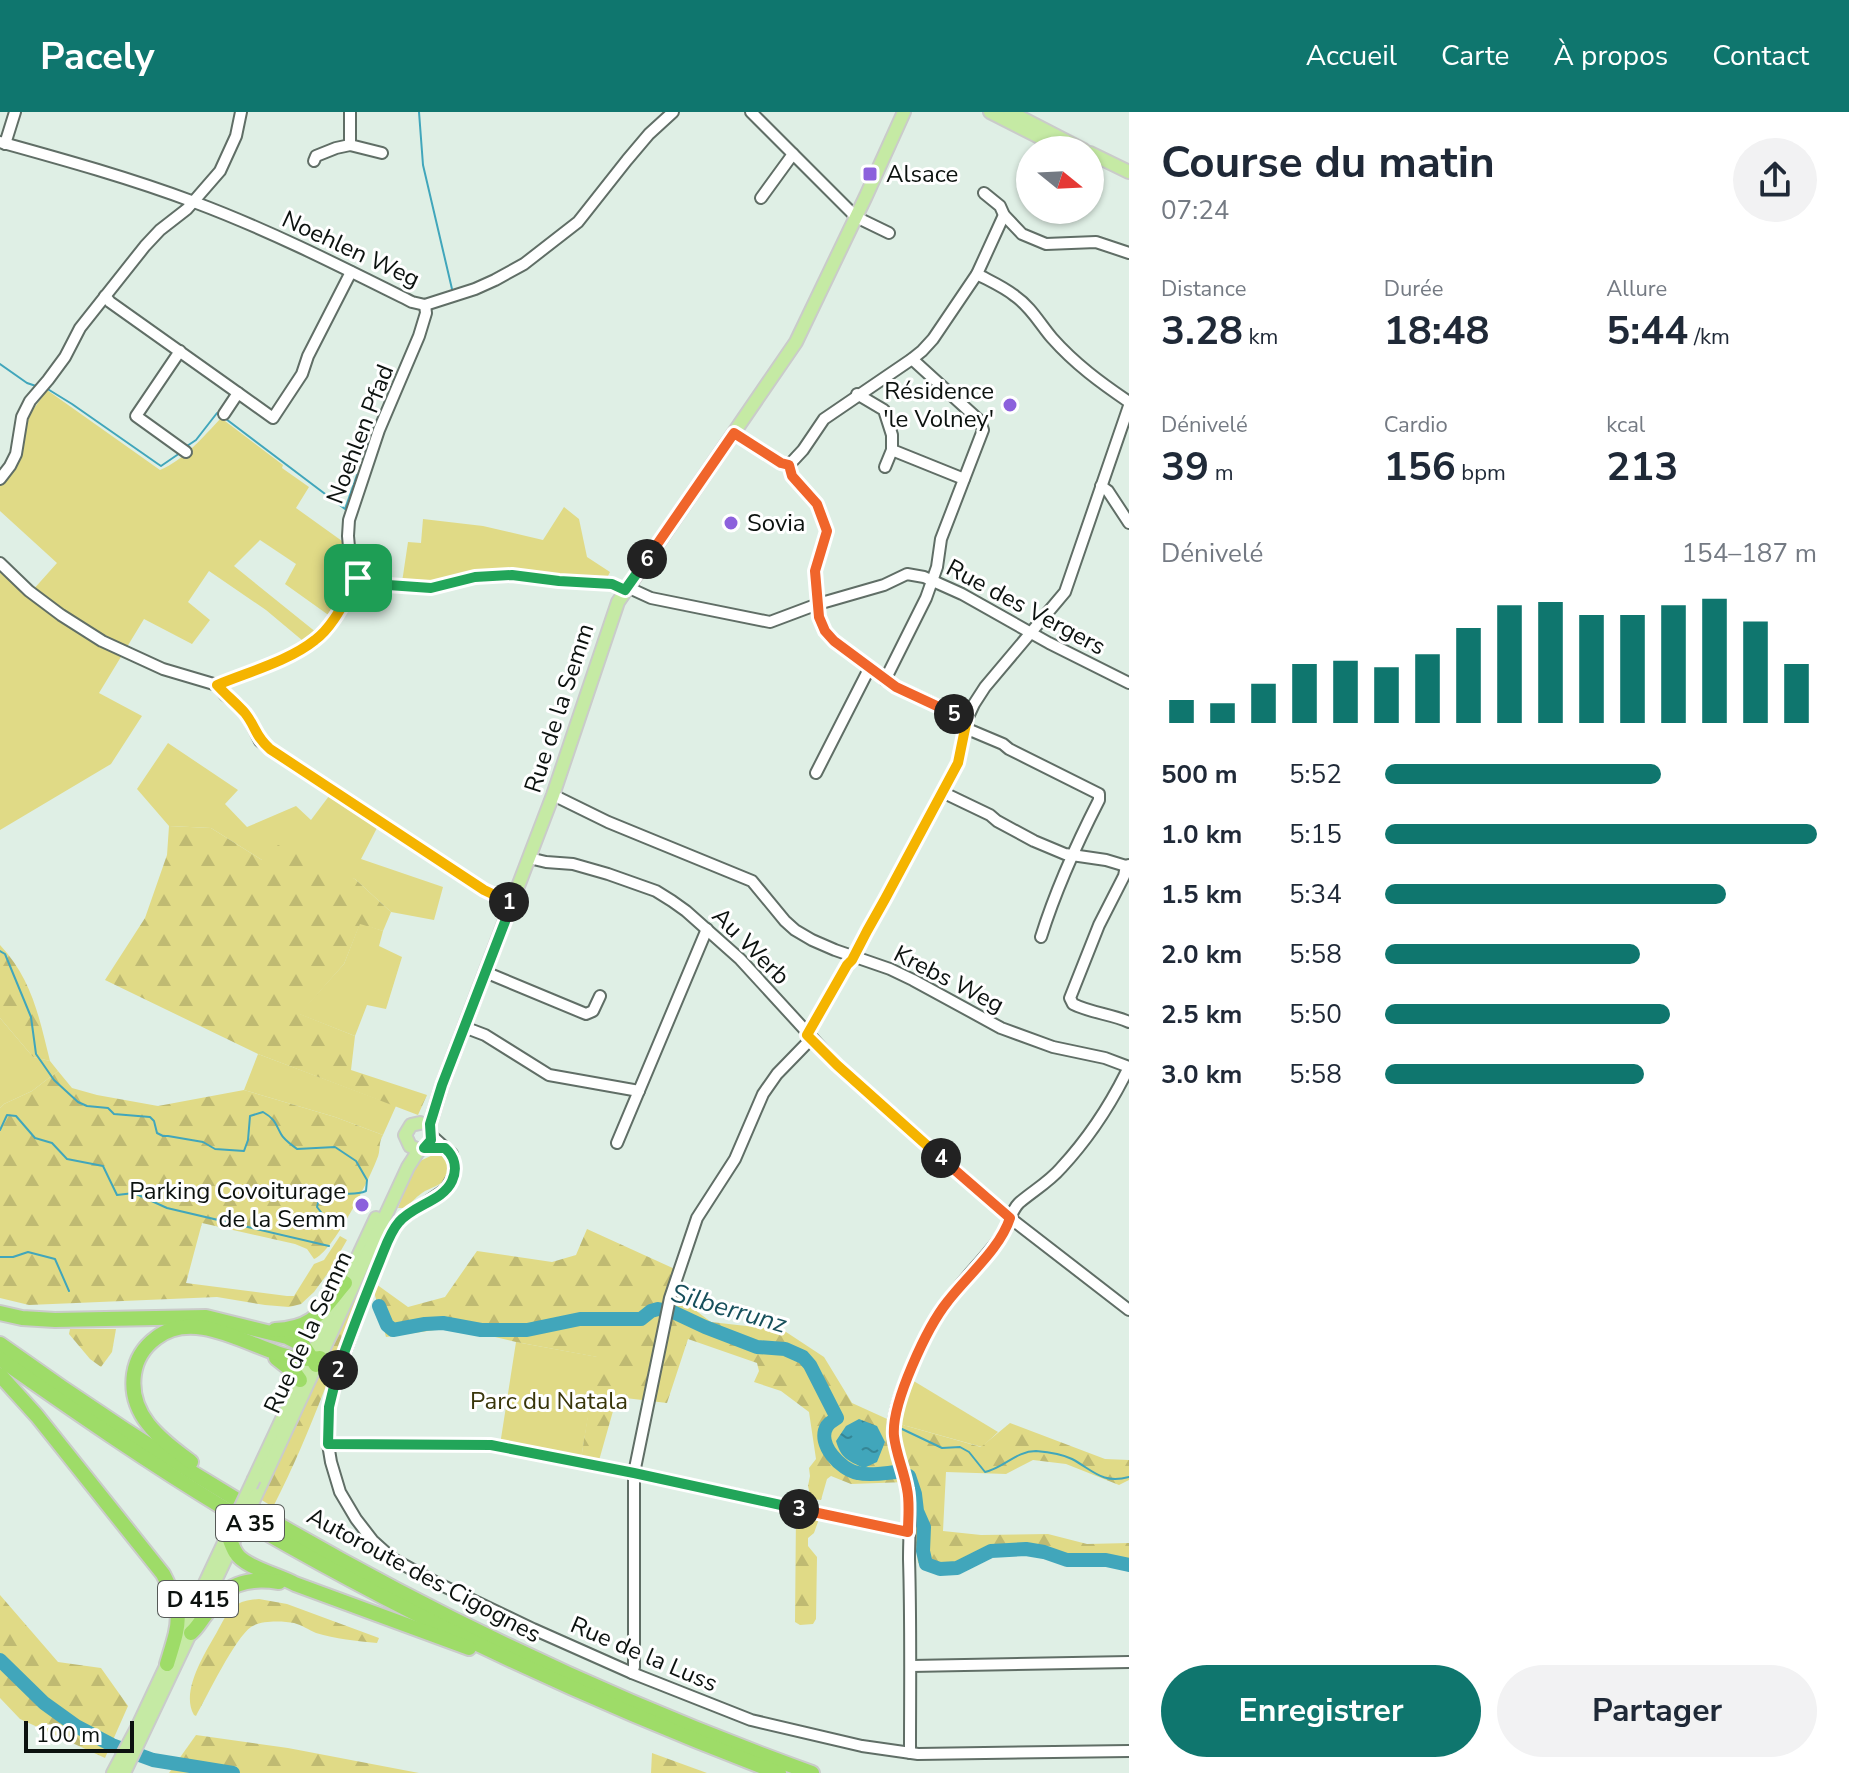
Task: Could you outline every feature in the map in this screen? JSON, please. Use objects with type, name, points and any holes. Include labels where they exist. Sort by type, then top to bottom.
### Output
[{"type":"highway","points":[[267,1331],[289,1330],[305,1325],[316,1318],[345,1283]]},
{"type":"highway","points":[[0,1313],[55,1320],[206,1317],[287,1337],[303,1345],[316,1361]]},
{"type":"highway","points":[[254,1501],[196,1466],[152,1430],[138,1408],[134,1392],[138,1359],[147,1345],[170,1329],[185,1326],[204,1327],[293,1359],[316,1361]]},
{"type":"highway","name":"Autoroute des Cigognes","points":[[0,1344],[156,1451],[254,1501],[323,1550],[412,1598],[520,1652],[678,1721],[812,1773]]},
{"type":"highway","points":[[255,1346],[287,1366],[300,1380]]},
{"type":"highway","name":"Autoroute des Cigognes","points":[[0,1359],[148,1460],[237,1515],[394,1602],[515,1662],[659,1726],[779,1773]]},
{"type":"highway","points":[[0,1375],[37,1416],[163,1574],[179,1613],[178,1628],[167,1664]]},
{"type":"highway","points":[[232,1535],[241,1558],[250,1565],[496,1660],[515,1662]]},
{"type":"highway","points":[[191,1633],[217,1599],[235,1585],[265,1580],[295,1584]]},
{"type":"main road","points":[[990,112],[1042,136]]},
{"type":"main road","points":[[1010,112],[1047,136]]},
{"type":"main road","name":"Rue de la Semm","points":[[427,1129],[553,795],[618,602],[796,342],[902,113]]},
{"type":"main road","points":[[1104,160],[1129,172]]},
{"type":"main road","points":[[1104,168],[1129,180]]},
{"type":"main road","points":[[411,1125],[427,1129],[430,1143],[418,1148],[406,1139],[411,1125]]},
{"type":"main road","name":"Rue de la Semm","points":[[232,1535],[300,1380],[316,1361],[345,1283],[402,1166],[418,1148]]},
{"type":"main road","name":"Rue de la Semm","points":[[232,1535],[254,1501],[316,1361],[418,1148]]},
{"type":"main road","name":"D 415","points":[[141,1730],[167,1664],[232,1535]]},
{"type":"main road","name":"D 415","points":[[117,1772],[191,1633],[232,1535]]},
{"type":"street","points":[[2,143],[15,112]]},
{"type":"street","points":[[0,479],[16,454],[22,417],[30,401],[65,357],[80,328],[145,246],[194,202],[220,171],[236,136],[241,112]]},
{"type":"street","points":[[350,112],[350,145]]},
{"type":"street","name":"Noehlen Weg","points":[[2,143],[91,167],[194,202],[292,243],[412,302],[425,305],[495,280],[524,264],[578,222],[634,151],[673,112]]},
{"type":"street","points":[[751,112],[856,217],[889,233]]},
{"type":"street","points":[[314,161],[316,156],[350,145],[382,153]]},
{"type":"street","points":[[761,198],[793,154]]},
{"type":"street","points":[[984,193],[1000,206],[1004,215],[1022,234],[1046,244],[1096,242],[1129,253]]},
{"type":"street","points":[[789,465],[824,419],[912,359],[933,339],[977,274],[1004,215]]},
{"type":"street","points":[[105,296],[273,418],[302,374],[351,272]]},
{"type":"street","points":[[632,1673],[634,1473],[668,1305],[697,1218],[735,1159],[763,1094],[809,1037],[847,965],[855,956],[958,763],[966,724],[974,704],[1067,588],[1129,404],[1075,362],[1015,296],[977,274]]},
{"type":"street","name":"Noehlen Pfad","points":[[358,578],[350,558],[349,520],[379,430],[419,336],[426,313],[425,305]]},
{"type":"street","points":[[180,351],[136,416],[186,452]]},
{"type":"street","points":[[885,680],[926,598],[941,541],[983,430],[980,421],[912,359]]},
{"type":"street","points":[[224,414],[238,393]]},
{"type":"street","points":[[857,394],[884,410],[892,435],[892,450],[885,467]]},
{"type":"street","points":[[734,433],[789,465]]},
{"type":"street","points":[[892,450],[964,479]]},
{"type":"street","points":[[789,465],[792,476],[817,504],[827,531],[815,571],[819,617],[834,641],[896,687],[1099,794],[1099,800],[1071,856],[1041,937]]},
{"type":"street","points":[[1101,486],[1108,491],[1129,523]]},
{"type":"street","points":[[0,563],[29,591],[102,641],[163,669],[217,685],[248,717],[260,741],[270,749],[484,890],[512,903]]},
{"type":"street","name":"Rue des Vergers","points":[[358,578],[388,585],[431,588],[475,577],[512,575],[612,584],[651,598],[770,622],[884,585],[907,574],[933,579],[1129,683]]},
{"type":"street","points":[[217,685],[284,658],[315,640],[328,627],[358,578]]},
{"type":"street","points":[[816,773],[869,669]]},
{"type":"street","points":[[942,792],[1034,841],[1071,856],[1128,865],[1099,925],[1070,998],[1079,1007],[1129,1022]]},
{"type":"street","name":"Krebs Weg","points":[[553,795],[608,822],[752,881],[795,930],[835,950],[913,980],[1001,1028],[1053,1047],[1105,1058],[1129,1069]]},
{"type":"street","name":"Au Werb","points":[[529,858],[573,864],[608,874],[656,891],[686,911],[759,979],[837,1065],[1010,1218],[1129,1310]]},
{"type":"street","points":[[617,1143],[707,929]]},
{"type":"street","points":[[485,972],[586,1014],[593,1011],[600,996]]},
{"type":"street","points":[[464,1027],[485,1035],[549,1075],[639,1091]]},
{"type":"street","points":[[910,1753],[908,1492],[894,1438],[893,1422],[898,1404],[932,1325],[946,1303],[992,1249],[1006,1229],[1017,1204],[1061,1169],[1103,1115],[1129,1069]]},
{"type":"street","points":[[427,1129],[445,1148]]},
{"type":"street","points":[[418,1148],[445,1148]]},
{"type":"street","name":"Rue de la Luss","points":[[445,1148],[452,1154],[455,1165],[451,1183],[399,1221],[389,1238],[363,1302],[329,1407],[328,1444],[340,1492],[373,1541],[393,1559],[463,1596],[632,1673],[751,1720],[862,1746],[910,1753],[1129,1751]]},
{"type":"street","points":[[328,1444],[491,1445],[908,1532]]},
{"type":"street","points":[[911,1666],[1129,1662]]},
{"type":"green space","points":[[47,390],[160,470],[185,454],[221,418],[309,487],[296,508],[342,541],[355,580],[334,619],[285,584],[296,564],[260,540],[234,566],[317,633],[303,641],[266,610],[209,571],[188,602],[210,620],[192,644],[144,619],[99,693],[142,716],[111,764],[0,830],[0,559],[32,591],[57,563],[0,511],[0,483],[14,467],[30,414]]},
{"type":"green space","points":[[564,507],[579,519],[587,557],[610,572],[602,588],[530,580],[477,582],[418,591],[401,589],[408,542],[421,543],[423,519],[483,526],[543,540]]},
{"type":"green space","points":[[168,743],[238,790],[225,804],[247,827],[296,806],[311,820],[329,796],[377,828],[361,859],[443,887],[434,920],[391,912],[355,879],[262,860],[211,828],[169,826],[137,789]]},
{"type":"green space","points":[[169,826],[211,828],[262,860],[278,845],[355,879],[391,912],[383,931],[360,924],[344,964],[300,1014],[355,1036],[351,1070],[427,1095],[418,1115],[258,1054],[105,980],[145,918],[167,855]]},
{"type":"green space","points":[[360,923],[383,931],[379,946],[402,957],[386,1009],[367,1005],[355,1036],[299,1014],[344,964]]},
{"type":"green space","points":[[0,945],[27,985],[50,1061],[33,1057],[0,1018]]},
{"type":"green space","points":[[0,1018],[33,1057],[50,1061],[58,1071],[32,1091],[0,1108]]},
{"type":"green space","points":[[258,1054],[396,1106],[383,1135],[244,1090]]},
{"type":"green space","points":[[58,1071],[72,1088],[158,1106],[244,1090],[383,1135],[373,1169],[350,1214],[331,1243],[314,1259],[307,1249],[295,1244],[202,1223],[186,1283],[287,1296],[294,1296],[314,1264],[324,1260],[340,1236],[347,1240],[314,1292],[301,1304],[289,1307],[217,1297],[29,1305],[0,1298],[0,1108],[32,1091]]},
{"type":"green space","points":[[437,1153],[446,1158],[447,1177],[405,1208],[398,1208],[412,1170],[420,1161]]},
{"type":"green space","points":[[587,1229],[677,1270],[675,1295],[711,1322],[783,1330],[824,1357],[852,1403],[896,1423],[981,1447],[1010,1423],[1105,1459],[1129,1460],[1129,1480],[1119,1485],[1066,1464],[1033,1460],[1006,1474],[946,1472],[943,1531],[981,1535],[1048,1534],[1087,1544],[1129,1543],[1129,1563],[1066,1561],[1004,1545],[968,1563],[918,1563],[913,1511],[906,1482],[851,1484],[831,1476],[827,1479],[821,1500],[811,1499],[809,1468],[816,1459],[809,1412],[781,1391],[754,1382],[759,1371],[757,1363],[688,1339],[667,1403],[617,1397],[598,1464],[581,1459],[597,1357],[465,1330],[435,1330],[386,1337],[373,1288],[376,1284],[408,1307],[445,1297],[477,1251],[552,1262],[576,1255]]},
{"type":"green space","points":[[370,1263],[313,1418],[273,1507],[260,1499]]},
{"type":"green space","points":[[70,1329],[116,1329],[112,1352],[101,1367],[69,1334]]},
{"type":"green space","name":"Parc du Natala","points":[[516,1342],[598,1357],[581,1459],[500,1445]]},
{"type":"green space","points":[[912,1380],[998,1432],[982,1447],[896,1423]]},
{"type":"green space","points":[[796,1512],[820,1516],[814,1533],[808,1538],[808,1546],[817,1557],[816,1619],[813,1624],[800,1625],[795,1622]]},
{"type":"green space","points":[[0,1595],[58,1662],[101,1668],[128,1706],[105,1758],[20,1719],[0,1698]]},
{"type":"green space","points":[[259,1599],[287,1604],[379,1638],[377,1643],[338,1638],[289,1622],[255,1625],[237,1643],[194,1715],[190,1695],[201,1661],[229,1612],[237,1604]]},
{"type":"green space","points":[[196,1735],[288,1748],[419,1773],[169,1773]]},
{"type":"green space","points":[[652,1753],[707,1773],[651,1773]]},
{"type":"water","points":[[859,1419],[877,1426],[885,1442],[877,1462],[864,1468],[846,1458],[836,1441],[846,1426]]},
{"type":"waterway","points":[[419,112],[423,165],[452,289]]},
{"type":"waterway","points":[[0,364],[36,386]]},
{"type":"waterway","points":[[46,388],[161,466],[180,453]]},
{"type":"waterway","points":[[187,446],[196,440],[217,413],[220,415]]},
{"type":"waterway","points":[[226,419],[345,509],[357,475],[361,476]]},
{"type":"waterway","points":[[0,951],[5,954],[31,1017],[36,1054],[54,1080],[78,1102],[108,1108],[114,1114],[150,1117],[157,1133],[163,1136],[203,1142],[215,1149],[244,1151],[250,1116],[263,1112],[297,1149],[335,1147],[356,1161],[367,1180],[366,1191],[325,1196],[319,1199],[317,1207],[333,1223],[344,1221]]},
{"type":"waterway","points":[[0,1130],[7,1115],[16,1116],[35,1138],[52,1143],[67,1159],[103,1166],[117,1195],[134,1193],[167,1208],[329,1246]]},
{"type":"waterway","points":[[0,1257],[28,1252],[55,1259],[69,1291]]},
{"type":"waterway","name":"Silberrunz","points":[[379,1306],[387,1325],[393,1330],[443,1323],[481,1330],[527,1330],[580,1319],[641,1319],[658,1309],[673,1312],[757,1347],[785,1349],[803,1357],[837,1418],[824,1433],[832,1455],[844,1467],[858,1473],[897,1472]]},
{"type":"waterway","points":[[902,1429],[942,1448],[960,1447],[969,1452],[985,1472],[1022,1454],[1036,1451],[1068,1457],[1105,1478],[1129,1477]]},
{"type":"waterway","name":"Silberrunz","points":[[909,1476],[924,1527],[926,1564],[940,1569],[957,1568],[991,1551],[1026,1549],[1067,1560],[1106,1560],[1129,1565]]},
{"type":"waterway","points":[[0,1660],[44,1703],[76,1726],[112,1745],[153,1760],[233,1773]]},
{"type":"place","name":"Alsace","points":[[870,174]]},
{"type":"place","name":"Résidence 'le Volney'","points":[[1010,405]]},
{"type":"place","name":"Sovia","points":[[731,523]]},
{"type":"place","name":"Parking Covoiturage de la Semm","points":[[362,1205]]},
{"type":"route","points":[[734,433],[789,465],[792,476],[817,504],[827,531],[815,571],[819,617],[825,631],[869,669],[896,687],[967,719],[958,763],[859,949],[807,1035],[1010,1218],[992,1249],[946,1303],[932,1325],[898,1404],[893,1422],[894,1438],[908,1492],[908,1532],[491,1445],[328,1444],[329,1407],[335,1381],[389,1238],[399,1221],[446,1189],[454,1175],[452,1154],[445,1148],[424,1148],[431,1140],[430,1124],[442,1085],[512,903],[484,890],[270,749],[260,741],[248,717],[217,685],[284,658],[315,640],[328,627],[358,578],[388,585],[431,588],[475,577],[512,575],[612,584],[625,590],[734,433]]}]
